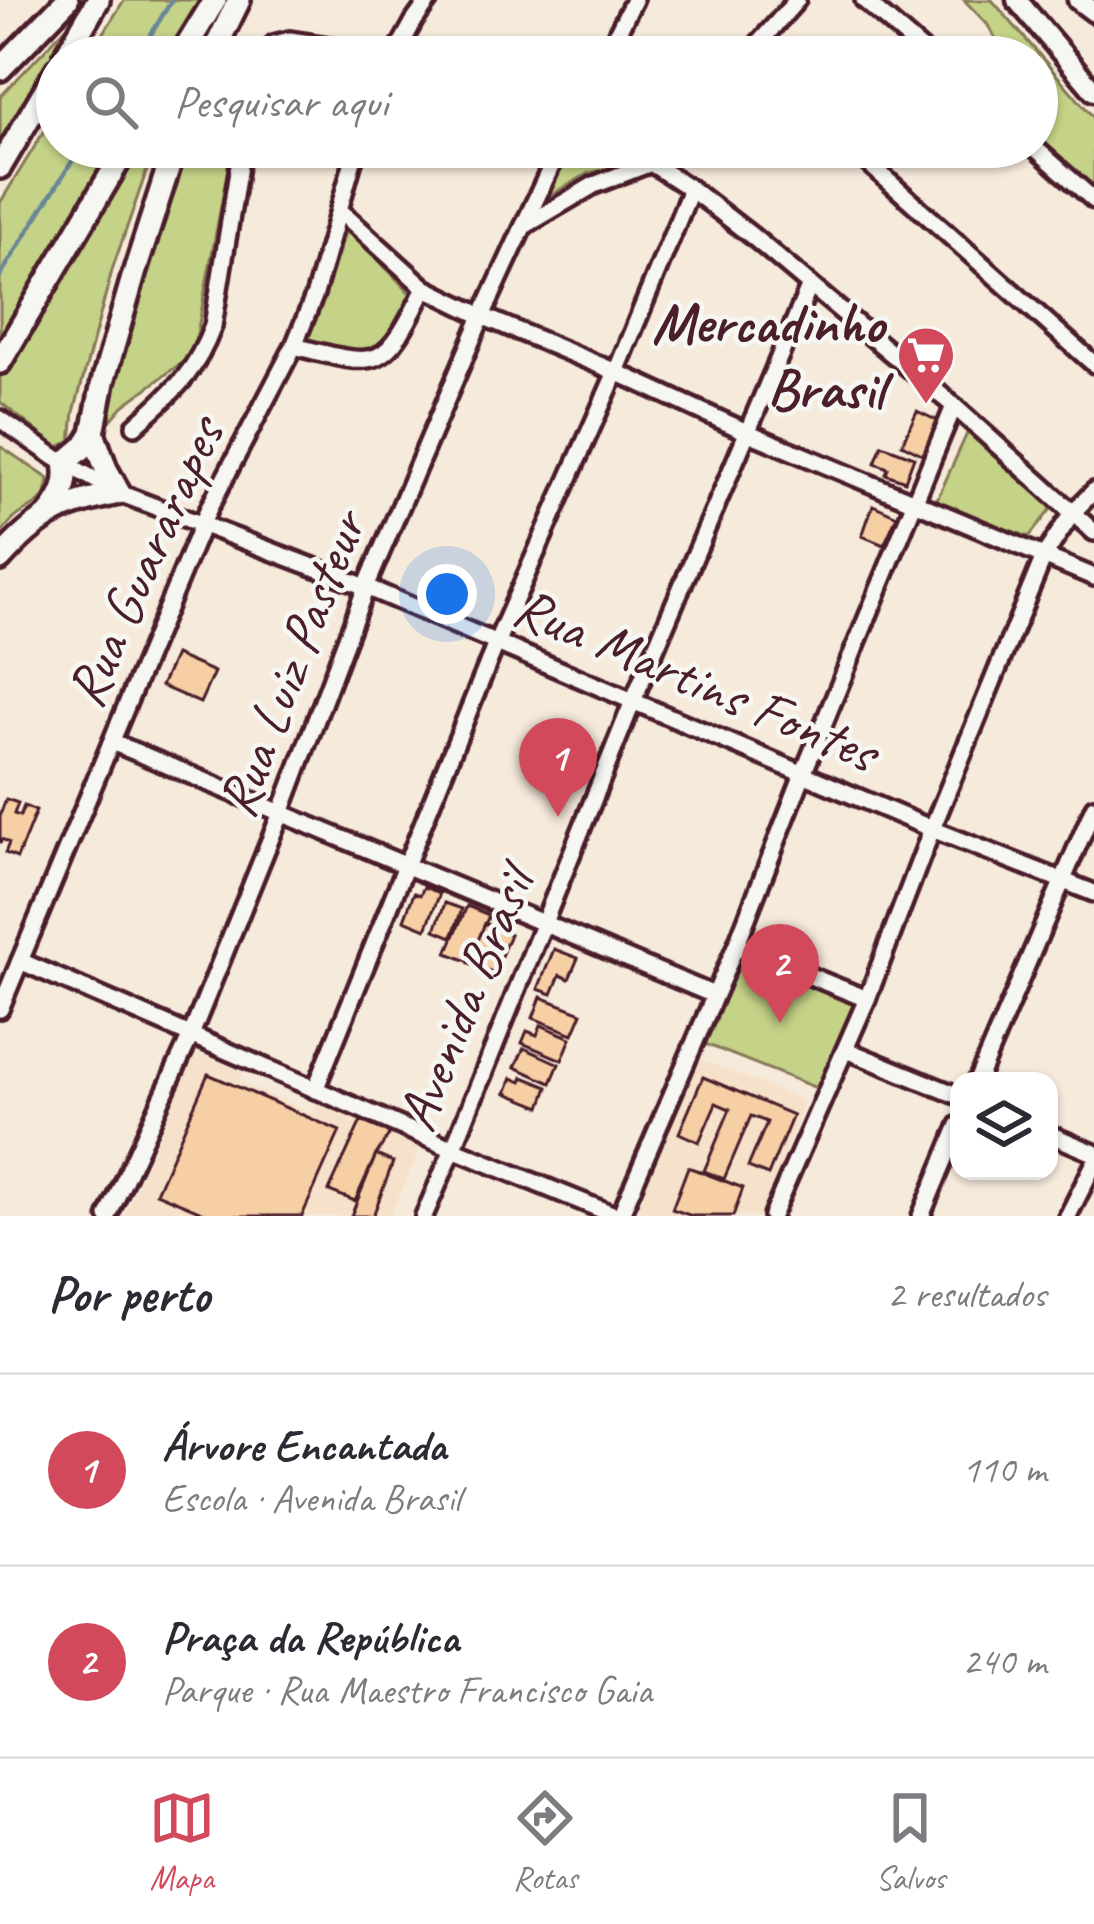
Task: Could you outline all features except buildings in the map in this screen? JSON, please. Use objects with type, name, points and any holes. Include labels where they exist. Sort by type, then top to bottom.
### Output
[{"type":"highway","points":[[0,70],[67,0]]},
{"type":"highway","points":[[77,36],[98,0]]},
{"type":"highway","points":[[193,36],[215,0]]},
{"type":"highway","points":[[221,36],[239,0]]},
{"type":"highway","points":[[0,167],[36,106]]},
{"type":"highway","points":[[0,362],[115,168]]},
{"type":"highway","points":[[50,513],[65,488],[60,460],[85,446],[93,434],[103,382],[169,168]]},
{"type":"highway","points":[[0,559],[50,513],[119,493],[93,434]]},
{"type":"main road","points":[[1017,0],[1047,36]]},
{"type":"main road","points":[[1078,0],[1094,13]]},
{"type":"main road","points":[[1058,48],[1094,91]]},
{"type":"street","points":[[407,36],[429,0]]},
{"type":"street","points":[[615,36],[634,0]]},
{"type":"street","points":[[765,36],[797,0]]},
{"type":"street","points":[[864,0],[906,36]]},
{"type":"street","points":[[135,426],[185,379],[206,345],[239,168]]},
{"type":"street","name":"Rua Guararapes","points":[[0,1009],[208,510],[294,346],[315,295],[351,168]]},
{"type":"street","name":"Rua Luiz Pasteur","points":[[108,1216],[190,1036],[366,587],[550,168]]},
{"type":"street","points":[[523,226],[594,185],[638,168]]},
{"type":"street","points":[[659,168],[810,285],[1094,532]]},
{"type":"street","points":[[874,168],[1094,364]]},
{"type":"street","points":[[1058,168],[1094,200]]},
{"type":"street","points":[[315,1090],[497,641],[691,189]]},
{"type":"street","points":[[339,210],[425,288],[482,316],[1094,577]]},
{"type":"street","name":"Avenida Brasil","points":[[424,1216],[633,701],[810,285]]},
{"type":"street","points":[[294,346],[354,361],[374,359],[394,344],[425,288]]},
{"type":"street","points":[[20,962],[453,1150],[619,1216],[736,946],[954,406]]},
{"type":"street","name":"Rua Martins Fontes","points":[[0,419],[119,493],[366,587],[932,829],[1094,893]]},
{"type":"street","points":[[772,1216],[846,1050],[1044,556],[1073,512],[1094,491]]},
{"type":"street","points":[[112,742],[715,995]]},
{"type":"street","points":[[981,1072],[1094,807]]},
{"type":"street","points":[[736,946],[867,999]]},
{"type":"street","points":[[846,1050],[950,1092]]},
{"type":"street","points":[[1058,1138],[1094,1153]]},
{"type":"street","points":[[921,1216],[950,1147]]},
{"type":"street","points":[[1068,1216],[1094,1164]]},
{"type":"shaded area","points":[[196,1053],[243,1071],[239,1082],[313,1114],[320,1102],[422,1145],[390,1216],[124,1216]]},
{"type":"shaded area","points":[[697,1058],[805,1101],[760,1216],[635,1214]]},
{"type":"green space","points":[[92,0],[71,36],[58,36]]},
{"type":"green space","points":[[124,0],[209,0],[188,36],[102,36]]},
{"type":"green space","points":[[964,0],[992,0],[1023,36],[994,36]]},
{"type":"green space","points":[[36,59],[36,96],[0,158],[0,97]]},
{"type":"green space","points":[[1058,76],[1094,118],[1094,192],[1058,160]]},
{"type":"green space","points":[[36,144],[36,168],[110,168],[0,355],[0,203]]},
{"type":"green space","points":[[124,168],[148,168],[113,267],[74,412],[71,442],[57,447],[0,402],[0,373]]},
{"type":"green space","points":[[177,168],[228,168],[197,334],[188,358],[123,406],[99,434],[113,368]]},
{"type":"green space","points":[[556,168],[613,168],[589,173],[542,200]]},
{"type":"green space","points":[[347,227],[415,296],[398,336],[357,359],[302,345]]},
{"type":"green space","points":[[970,427],[1055,504],[1029,537],[935,504]]},
{"type":"green space","points":[[0,446],[49,479],[41,500],[0,535]]},
{"type":"green space","points":[[740,954],[857,1003],[819,1089],[705,1044]]},
{"type":"waterway","points":[[150,36],[172,0]]},
{"type":"waterway","points":[[0,276],[68,168]]},
{"type":"place","name":"Mercadinho Brasil","points":[[926,406]]},
{"type":"place","name":"Árvore Encantada","points":[[558,817]]},
{"type":"place","name":"Praça da República","points":[[780,1023]]}]
